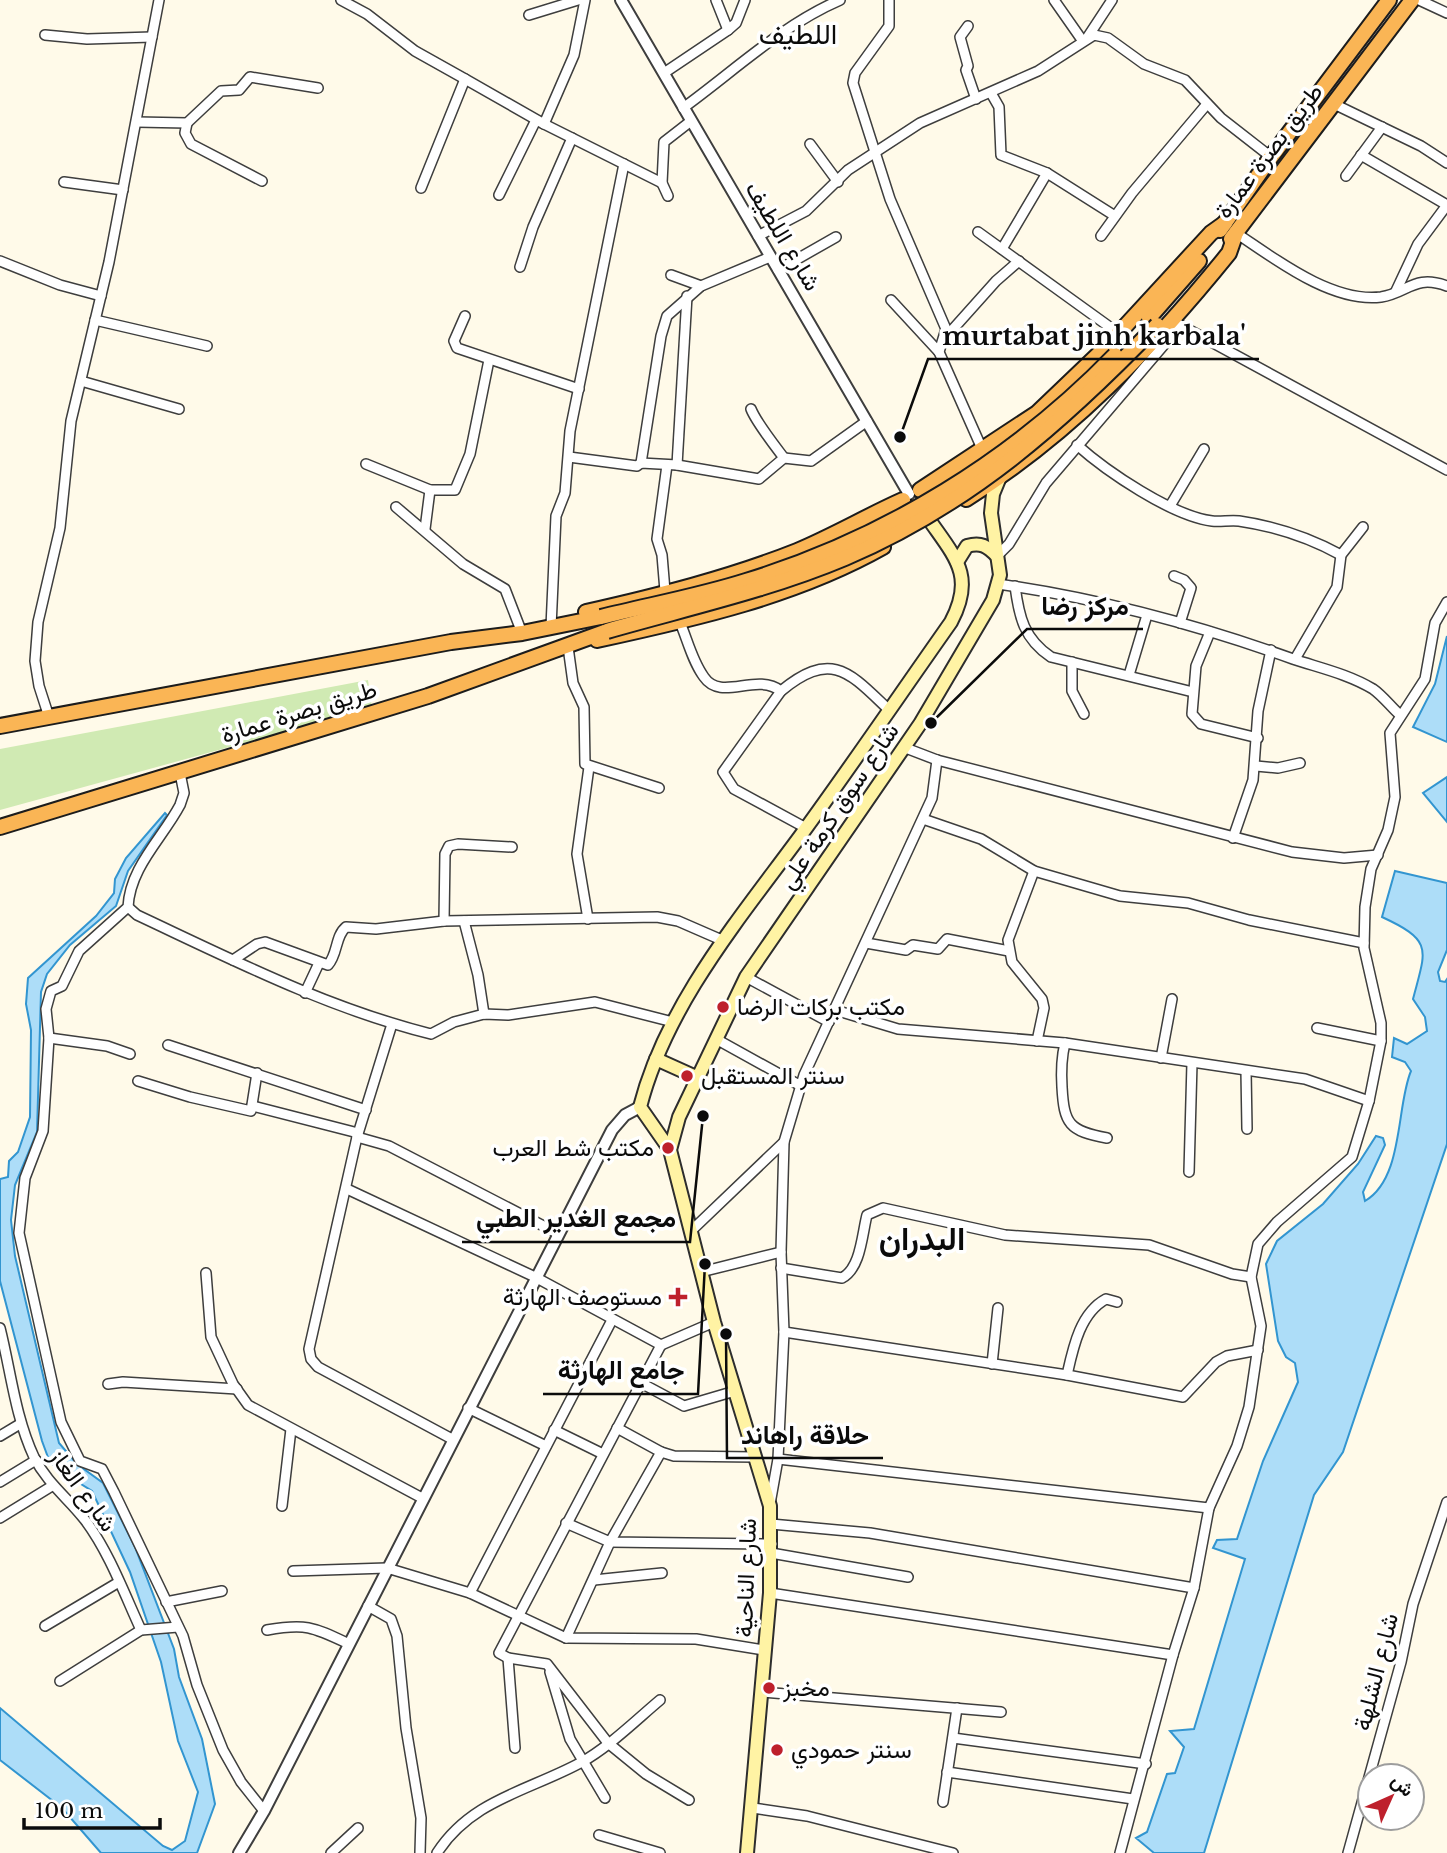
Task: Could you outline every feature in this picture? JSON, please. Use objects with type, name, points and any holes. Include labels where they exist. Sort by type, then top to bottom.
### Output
[{"type":"highway","name":"طريق بصرة عمارة","points":[[1165,322],[1230,228],[1271,156],[1389,0]]},
{"type":"highway","name":"طريق بصرة عمارة","points":[[1230,228],[1334,104],[1412,0]]},
{"type":"highway","points":[[551,627],[564,617],[771,561],[911,494],[983,451],[1037,412],[1118,333],[1211,233],[1230,228]]},
{"type":"highway","points":[[568,647],[742,604],[839,569],[985,488],[1000,477],[1078,416],[1165,322]]},
{"type":"highway","points":[[604,624],[784,581],[846,557],[926,516],[979,484],[1046,433],[1165,322]]},
{"type":"highway","points":[[967,461],[964,472],[969,482],[985,488]]},
{"type":"highway","name":"طريق بصرة عمارة","points":[[0,726],[451,642],[551,627],[604,624]]},
{"type":"highway","name":"طريق بصرة عمارة","points":[[0,827],[428,696],[568,647],[604,624]]},
{"type":"main road","points":[[999,584],[991,513],[993,494],[1000,477]]},
{"type":"main road","points":[[911,494],[932,496],[935,502],[927,520],[906,519],[902,513],[911,494]]},
{"type":"main road","name":"شارع سوق كرمة علي","points":[[640,1107],[656,1059],[673,1022],[724,941],[889,710],[962,602],[964,579],[957,562],[927,520]]},
{"type":"main road","points":[[957,562],[967,547],[976,544],[987,547],[997,556]]},
{"type":"main road","name":"شارع سوق كرمة علي","points":[[670,1150],[679,1117],[696,1077],[746,977],[837,848],[903,747],[966,648],[999,584]]},
{"type":"main road","points":[[656,1059],[696,1077]]},
{"type":"main road","points":[[640,1107],[670,1150]]},
{"type":"main road","points":[[649,1121],[664,1123],[679,1117]]},
{"type":"main road","name":"شارع الناحية","points":[[670,1150],[715,1322],[770,1506],[770,1593],[747,1853]]},
{"type":"street","points":[[49,717],[39,686],[35,661],[38,622],[60,528],[71,421],[101,296],[159,0]]},
{"type":"street","points":[[341,0],[367,14],[415,51],[464,79],[540,122],[662,183]]},
{"type":"street","points":[[529,15],[578,0]]},
{"type":"street","points":[[499,195],[574,55],[585,0]]},
{"type":"street","name":"شارع اللطيف","points":[[621,0],[911,494]]},
{"type":"street","points":[[716,0],[728,30]]},
{"type":"street","points":[[664,73],[736,23],[745,0]]},
{"type":"street","points":[[683,108],[780,33],[816,10],[840,0]]},
{"type":"street","points":[[889,0],[889,26],[855,73],[853,83],[866,116],[874,153],[900,223],[946,330],[939,352]]},
{"type":"street","points":[[1054,0],[1084,39]]},
{"type":"street","points":[[1084,39],[1112,0]]},
{"type":"street","points":[[1419,0],[1447,13]]},
{"type":"street","points":[[968,26],[960,37],[968,66],[966,70],[976,99]]},
{"type":"street","points":[[45,35],[87,39],[152,37]]},
{"type":"street","points":[[758,236],[806,211],[848,170],[920,123],[1038,71],[1094,35],[1108,38],[1144,64],[1176,74],[1221,118],[1271,156]]},
{"type":"street","points":[[262,181],[191,144],[185,133],[187,123],[220,91],[239,90],[250,77],[318,88]]},
{"type":"street","points":[[421,188],[464,79]]},
{"type":"street","points":[[990,93],[999,107],[1001,155],[1047,173],[1115,216]]},
{"type":"street","points":[[1101,236],[1207,104]]},
{"type":"street","points":[[1334,104],[1447,163]]},
{"type":"street","points":[[668,196],[662,183],[664,142],[691,121]]},
{"type":"street","points":[[137,122],[187,123]]},
{"type":"street","points":[[1346,176],[1382,127]]},
{"type":"street","points":[[520,267],[533,227],[572,138]]},
{"type":"street","points":[[810,144],[838,182]]},
{"type":"street","points":[[1362,155],[1447,205],[1418,244],[1395,291]]},
{"type":"street","points":[[551,627],[556,516],[565,493],[570,431],[624,164]]},
{"type":"street","points":[[1002,249],[1047,173]]},
{"type":"street","points":[[64,182],[123,190]]},
{"type":"street","points":[[1230,228],[1298,274],[1344,293],[1375,297],[1412,283],[1438,283],[1447,286]]},
{"type":"street","points":[[978,232],[1118,333]]},
{"type":"street","points":[[778,270],[836,237]]},
{"type":"street","points":[[641,463],[661,337],[667,316],[701,286],[770,257]]},
{"type":"street","points":[[0,261],[60,285],[101,296]]},
{"type":"street","points":[[944,338],[996,281],[1019,261]]},
{"type":"street","points":[[671,275],[701,286]]},
{"type":"street","points":[[665,591],[662,555],[657,539],[672,465],[687,296]]},
{"type":"street","points":[[891,300],[939,352],[983,451]]},
{"type":"street","points":[[465,316],[454,345],[489,360],[579,389]]},
{"type":"street","points":[[95,320],[207,346]]},
{"type":"street","points":[[997,556],[1009,544],[1034,501],[1165,322],[1447,470]]},
{"type":"street","points":[[366,464],[430,490],[449,492],[460,485],[470,454],[489,360]]},
{"type":"street","points":[[81,381],[179,409]]},
{"type":"street","points":[[751,409],[755,419],[766,429],[784,458]]},
{"type":"street","points":[[569,457],[636,466],[641,463],[672,465],[760,478],[784,458],[811,461],[867,421]]},
{"type":"street","points":[[1077,445],[1095,462],[1170,506],[1210,521],[1237,521],[1292,534],[1340,555]]},
{"type":"street","points":[[1170,506],[1204,449]]},
{"type":"street","points":[[425,529],[430,490]]},
{"type":"street","points":[[396,507],[463,564],[505,589],[522,633]]},
{"type":"street","points":[[1295,659],[1337,587],[1340,555],[1363,527]]},
{"type":"street","points":[[1174,576],[1185,580],[1191,588],[1180,623]]},
{"type":"street","points":[[999,584],[1180,623],[1271,650],[1346,675],[1375,691],[1400,715]]},
{"type":"street","points":[[1015,586],[1020,621],[1035,646],[1051,657],[1193,692]]},
{"type":"street","points":[[1120,1853],[1133,1799],[1146,1764],[1172,1655],[1194,1588],[1209,1508],[1237,1446],[1249,1407],[1260,1316],[1251,1277],[1255,1254],[1264,1236],[1352,1157],[1370,1101],[1381,1041],[1381,1023],[1364,943],[1368,885],[1388,830],[1395,797],[1390,733],[1425,679],[1435,623],[1447,602]]},
{"type":"street","points":[[1129,675],[1147,615]]},
{"type":"street","points":[[679,620],[705,680],[716,687],[728,688],[763,682],[781,691]]},
{"type":"street","points":[[1210,632],[1196,666],[1193,692],[1195,720],[1258,738]]},
{"type":"street","points":[[568,647],[573,683],[584,707],[584,758],[589,768],[577,854],[588,919]]},
{"type":"street","points":[[1233,838],[1256,766],[1258,711],[1271,650]]},
{"type":"street","points":[[1072,662],[1072,691],[1084,714]]},
{"type":"street","points":[[806,828],[734,789],[723,772],[781,691],[794,681],[831,667],[841,669],[889,710]]},
{"type":"street","points":[[903,747],[937,760],[1292,852],[1344,858],[1378,855]]},
{"type":"street","points":[[770,1506],[778,1459],[784,1332],[781,1252],[784,1142],[801,1086],[932,798],[937,760]]},
{"type":"street","points":[[1256,766],[1278,768],[1300,763]]},
{"type":"street","points":[[589,768],[626,775],[659,788]]},
{"type":"street","points":[[180,773],[184,793],[180,805],[137,871],[128,893],[128,907],[136,915],[305,993],[392,1024],[431,1034],[454,1022],[484,1014],[508,1015],[595,1002],[673,1022]]},
{"type":"street","points":[[923,819],[981,839],[1034,872],[1119,896],[1188,903],[1249,920],[1364,943]]},
{"type":"street","points":[[444,921],[445,854],[449,846],[458,844],[512,847]]},
{"type":"street","points":[[1034,872],[1008,940],[1012,962],[1042,999],[1044,1008],[1037,1041]]},
{"type":"street","points":[[128,907],[79,951],[62,986],[51,990],[46,1009],[50,1038],[43,1131],[24,1178],[19,1233],[61,1422],[80,1461],[102,1469],[178,1627],[223,1750],[241,1782],[264,1811]]},
{"type":"street","points":[[233,960],[257,944],[265,942],[328,965],[346,927],[376,929],[464,920],[657,917],[678,921],[724,941]]},
{"type":"street","points":[[464,920],[478,975],[484,1014]]},
{"type":"street","points":[[866,943],[906,950],[913,945],[938,949],[947,939],[1009,951]]},
{"type":"street","points":[[305,993],[319,963]]},
{"type":"street","points":[[746,977],[829,1022]]},
{"type":"street","points":[[1161,1058],[1172,999]]},
{"type":"street","points":[[835,1010],[898,1029],[1065,1043],[1305,1079],[1370,1101]]},
{"type":"street","points":[[392,1024],[358,1135],[309,1349],[310,1359],[318,1367],[452,1439]]},
{"type":"street","points":[[1317,1028],[1381,1041]]},
{"type":"street","points":[[50,1038],[107,1046],[130,1054]]},
{"type":"street","points":[[716,1039],[801,1086]]},
{"type":"street","points":[[1065,1043],[1060,1063],[1063,1115],[1077,1130],[1107,1138]]},
{"type":"street","points":[[168,1045],[366,1110]]},
{"type":"street","points":[[1189,1172],[1192,1063]]},
{"type":"street","points":[[1246,1072],[1247,1129]]},
{"type":"street","points":[[138,1081],[248,1111],[253,1106],[257,1073]]},
{"type":"street","points":[[253,1106],[389,1146],[557,1233]]},
{"type":"street","points":[[239,1853],[264,1811],[557,1233],[612,1130],[625,1115],[640,1107]]},
{"type":"street","points":[[691,1231],[784,1142]]},
{"type":"street","points":[[347,1189],[535,1277],[661,1345]]},
{"type":"street","points":[[781,1268],[842,1278],[849,1274],[855,1266],[867,1215],[883,1208],[1005,1235],[1149,1245],[1232,1275],[1251,1277]]},
{"type":"street","points":[[701,1272],[781,1252]]},
{"type":"street","points":[[206,1273],[211,1337],[248,1405],[422,1498]]},
{"type":"street","points":[[1067,1375],[1073,1349],[1088,1315],[1107,1299],[1116,1302]]},
{"type":"street","points":[[992,1364],[998,1308]]},
{"type":"street","points":[[470,1593],[612,1320]]},
{"type":"street","points":[[689,1800],[646,1774],[608,1743],[547,1664],[508,1658],[499,1653],[661,1345],[715,1322]]},
{"type":"street","name":"شارع الغاز","points":[[0,1328],[20,1424],[36,1460],[52,1486],[85,1520],[119,1582],[141,1630]]},
{"type":"street","points":[[784,1332],[1067,1375],[1183,1397],[1216,1362],[1258,1350]]},
{"type":"street","points":[[641,1383],[684,1406],[735,1391]]},
{"type":"street","points":[[108,1384],[237,1389]]},
{"type":"street","points":[[468,1408],[546,1446]]},
{"type":"street","points":[[0,1436],[20,1424]]},
{"type":"street","points":[[617,1428],[661,1452],[674,1455],[754,1457]]},
{"type":"street","points":[[282,1506],[290,1429]]},
{"type":"street","points":[[554,1430],[603,1454]]},
{"type":"street","points":[[566,1638],[610,1542],[661,1452]]},
{"type":"street","points":[[778,1459],[1209,1508]]},
{"type":"street","points":[[0,1482],[36,1460]]},
{"type":"street","points":[[0,1518],[52,1486]]},
{"type":"street","name":"شارع الشلهة","points":[[1348,1853],[1401,1662],[1413,1604],[1447,1502]]},
{"type":"street","points":[[566,1523],[610,1542],[772,1548],[908,1577]]},
{"type":"street","points":[[771,1524],[870,1533],[1194,1588]]},
{"type":"street","points":[[293,1571],[387,1568],[470,1593],[566,1638],[696,1639],[764,1650]]},
{"type":"street","points":[[594,1580],[662,1573]]},
{"type":"street","points":[[45,1626],[119,1582]]},
{"type":"street","points":[[166,1602],[222,1591]]},
{"type":"street","points":[[770,1593],[1172,1655]]},
{"type":"street","points":[[368,1606],[391,1619],[397,1636],[406,1728],[421,1818],[420,1853]]},
{"type":"street","points":[[267,1630],[299,1625],[318,1629],[349,1644]]},
{"type":"street","points":[[60,1681],[141,1630],[178,1627]]},
{"type":"street","points":[[508,1658],[515,1748]]},
{"type":"street","points":[[547,1664],[570,1740],[606,1798]]},
{"type":"street","points":[[762,1692],[1001,1712]]},
{"type":"street","points":[[437,1853],[449,1836],[480,1809],[582,1762],[660,1700]]},
{"type":"street","points":[[943,1802],[957,1708]]},
{"type":"street","points":[[953,1738],[1146,1764]]},
{"type":"street","points":[[947,1772],[1133,1799]]},
{"type":"street","points":[[753,1808],[807,1816],[953,1853]]},
{"type":"street","points":[[331,1853],[358,1828]]},
{"type":"street","points":[[599,1835],[660,1853]]},
{"type":"green space","points":[[368,680],[372,708],[0,810],[0,749]]},
{"type":"water","points":[[1447,636],[1447,742],[1413,727],[1435,684]]},
{"type":"water","points":[[1447,777],[1447,822],[1423,793]]},
{"type":"water","points":[[165,813],[167,815],[128,871],[116,906],[70,945],[47,974],[41,992],[37,1132],[15,1185],[11,1220],[15,1256],[59,1443],[77,1464],[103,1483],[135,1547],[174,1649],[179,1677],[202,1739],[215,1804],[197,1853],[101,1853],[62,1808],[0,1760],[0,1708],[163,1846],[172,1850],[185,1841],[198,1792],[178,1741],[161,1662],[130,1572],[92,1491],[57,1469],[49,1460],[42,1441],[0,1281],[0,1179],[8,1177],[9,1161],[18,1152],[30,1117],[31,1030],[26,1004],[28,978],[96,916],[114,893],[115,879],[126,858]]},
{"type":"water","points":[[1395,871],[1447,883],[1447,950],[1438,972],[1440,981],[1445,982],[1447,979],[1447,1144],[1343,1452],[1314,1495],[1204,1853],[1154,1853],[1136,1838],[1147,1832],[1167,1774],[1175,1773],[1184,1747],[1170,1731],[1194,1729],[1245,1559],[1213,1548],[1217,1540],[1237,1539],[1263,1461],[1298,1382],[1295,1363],[1286,1357],[1278,1341],[1266,1264],[1277,1241],[1323,1204],[1358,1164],[1376,1136],[1383,1138],[1385,1145],[1363,1192],[1365,1201],[1378,1190],[1393,1159],[1411,1071],[1405,1062],[1392,1057],[1394,1038],[1407,1044],[1427,1031],[1425,1017],[1413,999],[1423,957],[1422,948],[1411,933],[1382,917]]},
{"type":"place","name":"murtabat jinh karbala'","points":[[900,437]]},
{"type":"place","name":"مركز رضا","points":[[931,723]]},
{"type":"place","name":"مكتب بركات الرضا","points":[[723,1007]]},
{"type":"place","name":"سنتر المستقبل","points":[[687,1076]]},
{"type":"place","name":"مجمع الغدير الطبي","points":[[703,1116]]},
{"type":"place","name":"مكتب شط العرب","points":[[668,1148]]},
{"type":"place","name":"جامع الهارثة","points":[[705,1264]]},
{"type":"place","name":"مستوصف الهارثة","points":[[678,1297]]},
{"type":"place","name":"حلاقة راهاند","points":[[726,1334]]},
{"type":"place","name":"مخبز","points":[[769,1688]]},
{"type":"place","name":"سنتر حمودي","points":[[777,1750]]},
{"type":"district","name":"اللطيف","points":[[798,34]]},
{"type":"district","name":"البدران","points":[[922,1239]]}]
